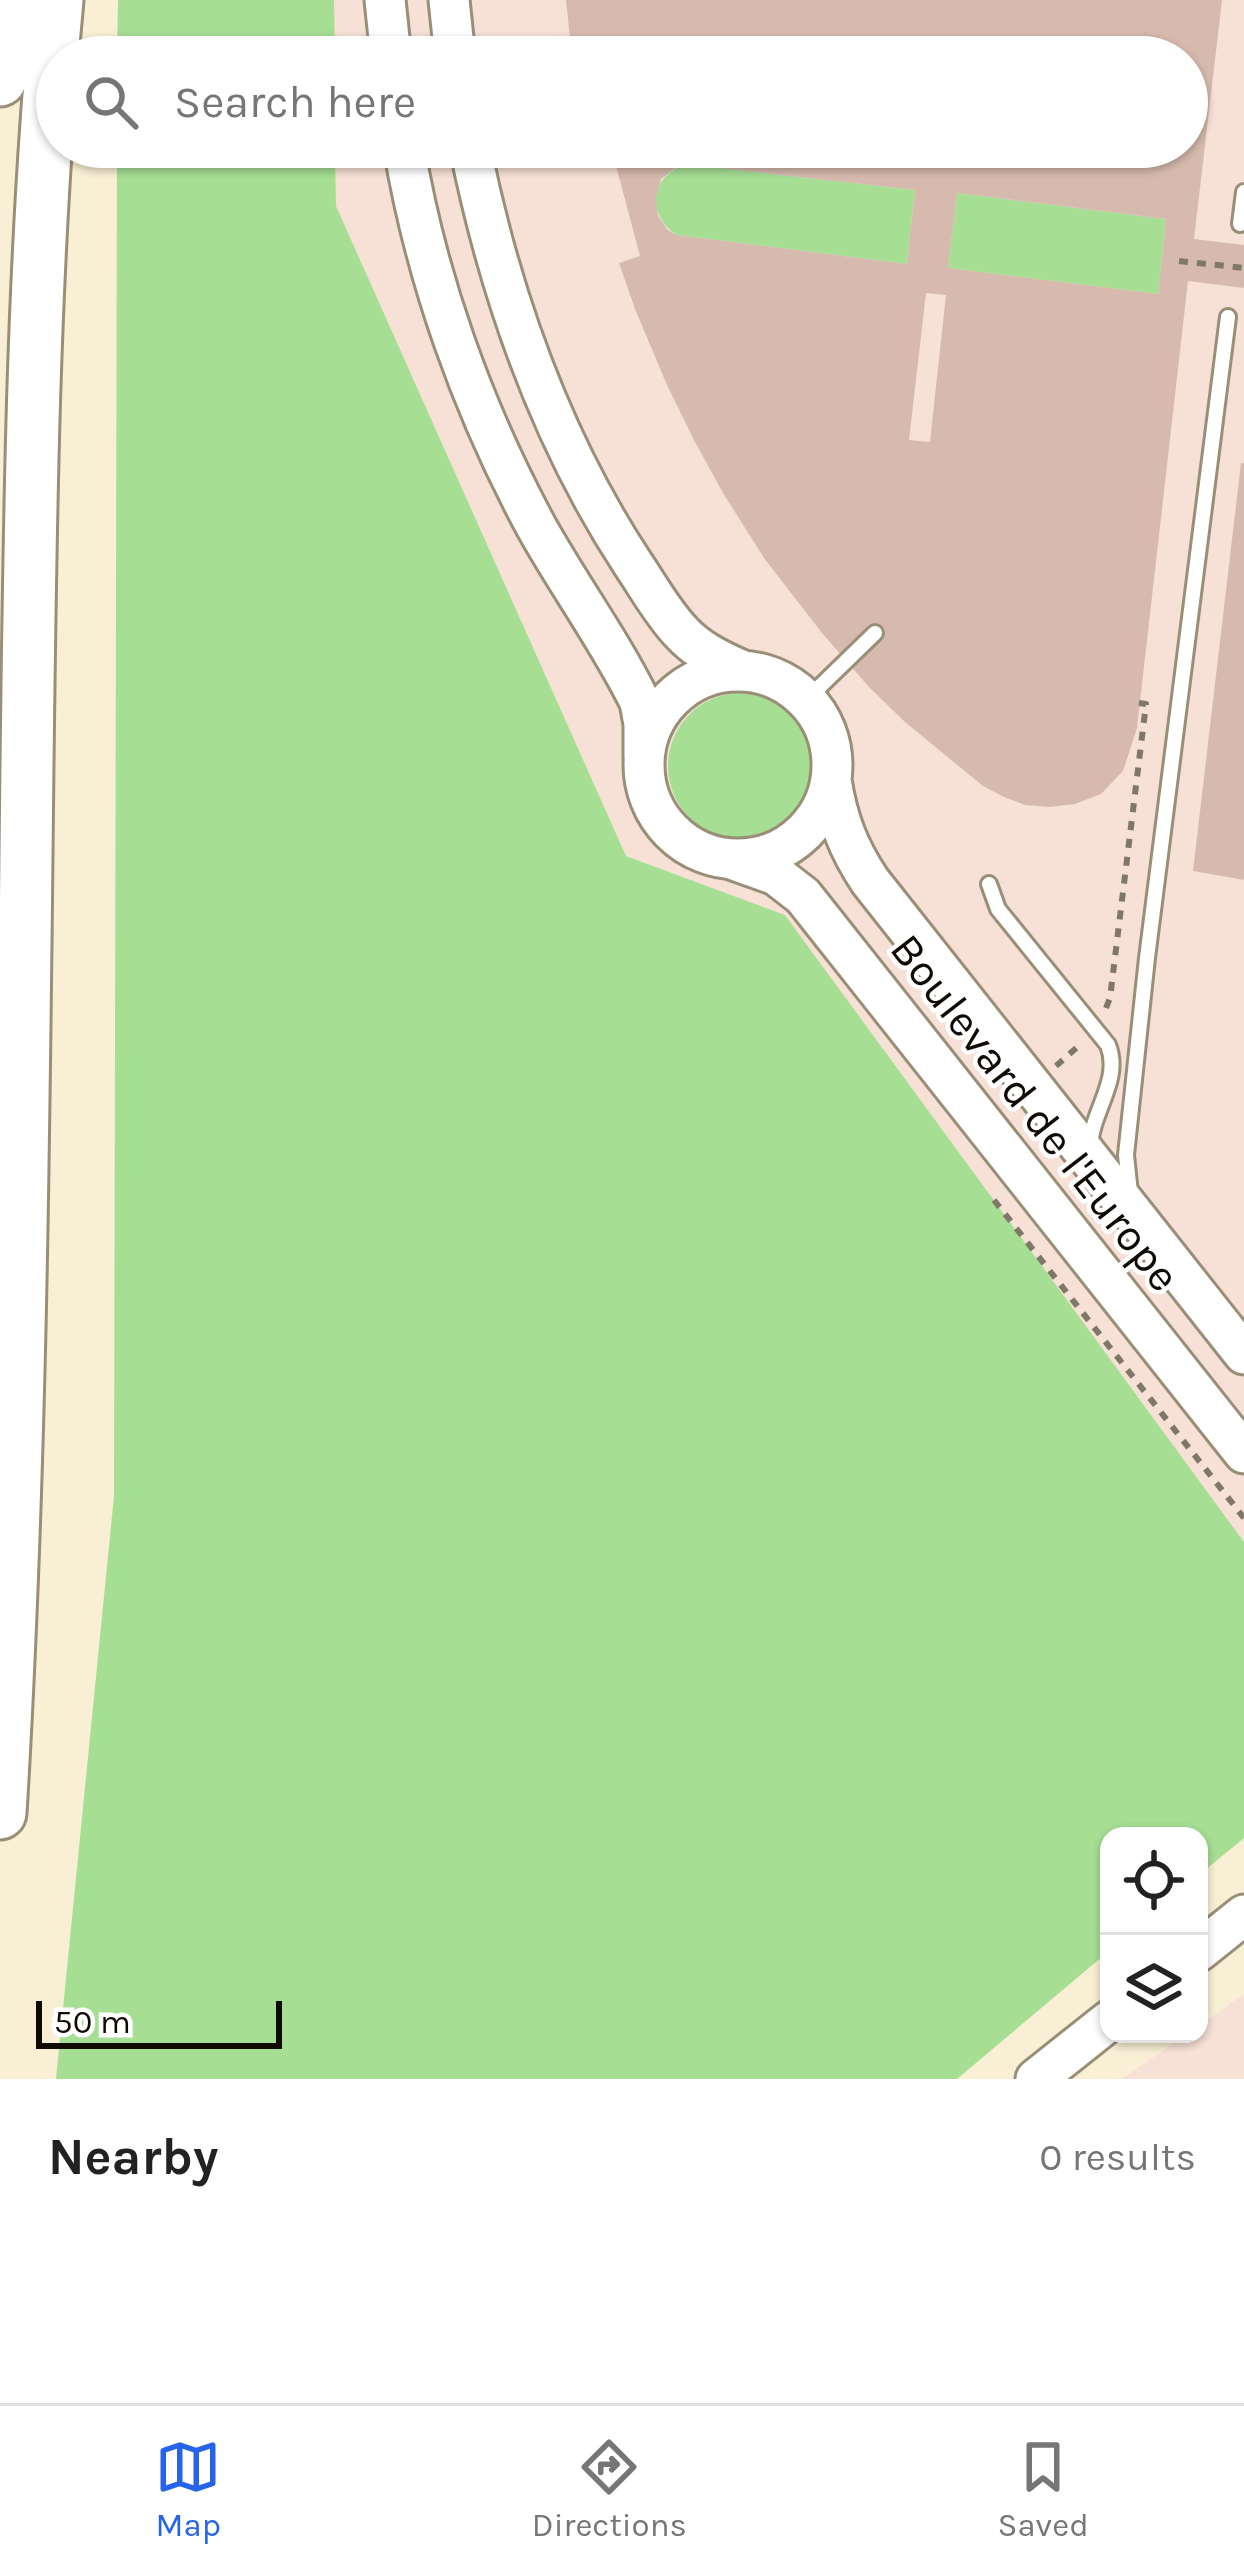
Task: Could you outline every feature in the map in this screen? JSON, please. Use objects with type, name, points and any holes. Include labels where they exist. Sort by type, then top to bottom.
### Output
[{"type":"highway","points":[[0,80],[7,0]]},
{"type":"highway","points":[[54,36],[57,0]]},
{"type":"highway","points":[[0,1813],[17,1436],[28,609],[45,168]]},
{"type":"main road","points":[[385,0],[389,36]]},
{"type":"main road","points":[[449,0],[453,36]]},
{"type":"main road","points":[[409,168],[438,289],[484,418],[538,530],[640,702],[644,724],[644,757],[648,790],[662,819],[699,850],[731,859],[766,855],[796,839],[820,813],[832,780],[826,729],[806,700],[784,682],[742,671],[714,674],[676,694],[658,716],[644,757]]},
{"type":"main road","points":[[475,168],[510,303],[548,406],[583,480],[680,631],[710,655],[742,671]]},
{"type":"main road","name":"Boulevard de l'Europe","points":[[832,780],[845,840],[870,881],[1244,1354]]},
{"type":"main road","name":"Boulevard de l'Europe","points":[[731,859],[776,875],[803,896],[1244,1453]]},
{"type":"main road","points":[[1208,1944],[1244,1915]]},
{"type":"main road","points":[[1036,2079],[1100,2028]]},
{"type":"lane","points":[[1240,224],[1244,192]]},
{"type":"lane","points":[[1134,1216],[1126,1155],[1228,316]]},
{"type":"lane","points":[[806,700],[875,633]]},
{"type":"lane","points":[[988,884],[998,909],[1108,1046],[1113,1059],[1113,1072],[1089,1142],[1097,1169]]},
{"type":"path","points":[[1179,260],[1244,268]]},
{"type":"path","points":[[1124,892],[1146,704],[1139,703]]},
{"type":"shaded area","points":[[334,0],[1244,0],[1244,1542],[785,915],[626,856],[336,206],[335,168],[1208,168],[1208,36],[335,36]]},
{"type":"shaded area","points":[[1244,1994],[1244,2079],[1122,2079],[1174,2043],[1208,2043],[1208,2020]]},
{"type":"green space","points":[[118,0],[334,0],[335,36],[117,36]]},
{"type":"green space","points":[[117,168],[335,168],[336,206],[626,856],[785,915],[1244,1542],[1244,1838],[1208,1868],[1208,1827],[1100,1827],[1100,1959],[957,2079],[56,2079],[114,1496]]},
{"type":"green space","points":[[721,168],[915,190],[907,264],[676,235],[656,206],[659,186],[674,170]]},
{"type":"green space","points":[[957,193],[1166,219],[1158,294],[948,268]]},
{"type":"green space","points":[[741,693],[769,699],[793,714],[808,738],[814,766],[808,794],[793,818],[769,833],[741,839],[713,833],[689,818],[674,794],[668,766],[674,738],[689,714],[713,699]]},
{"type":"building","points":[[566,0],[1222,0],[1208,120],[1208,36],[570,36]]},
{"type":"building","points":[[617,168],[676,168],[661,179],[656,198],[658,216],[676,235],[907,264],[915,190],[721,168],[1202,168],[1194,239],[1244,245],[1244,288],[1188,281],[1137,728],[1123,771],[1101,794],[1049,807],[1025,805],[983,786],[905,722],[822,633],[764,558],[723,493],[667,385],[619,263],[640,256]],"holes":[[[957,193],[1166,219],[1158,294],[948,268]],[[926,293],[946,295],[930,442],[909,440]]]},
{"type":"building","points":[[1244,463],[1244,880],[1193,871]]}]
